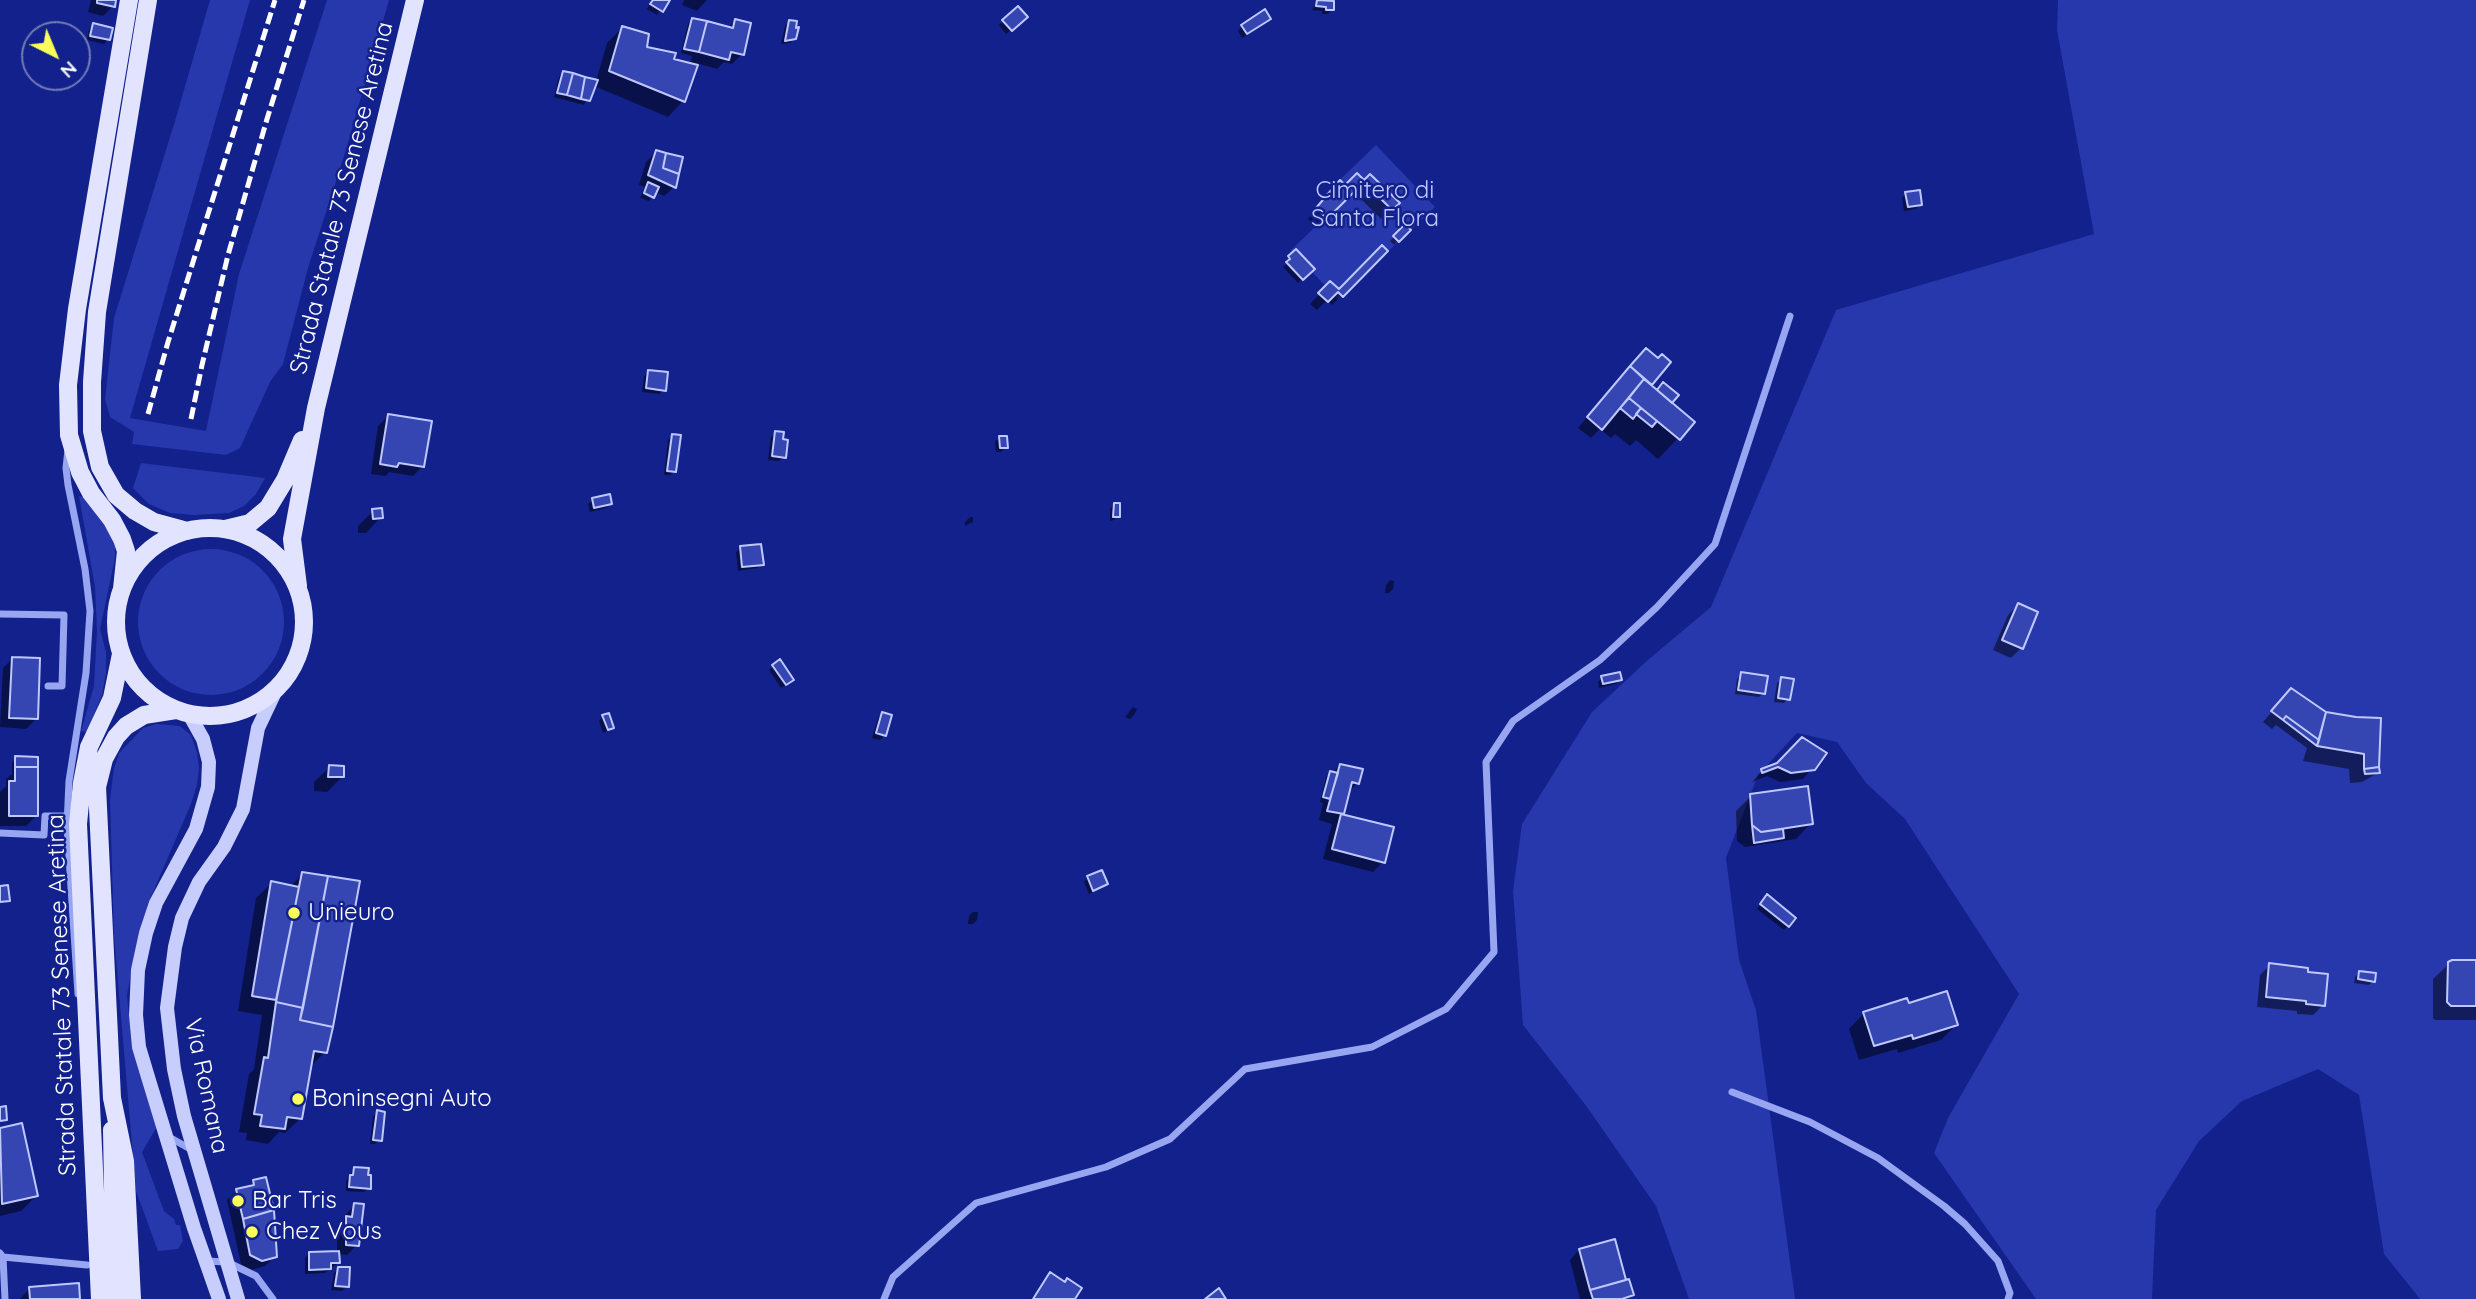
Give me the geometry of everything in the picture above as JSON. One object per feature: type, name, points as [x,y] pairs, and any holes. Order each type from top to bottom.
[{"type":"main road","points":[[122,589],[126,551],[122,539],[80,472],[69,435],[68,385],[77,309],[129,0]]},
{"type":"main road","points":[[148,0],[97,312],[92,431],[100,467],[116,495],[154,522],[187,531]]},
{"type":"main road","name":"Strada Statale 73 Senese Aretina","points":[[132,1299],[125,1161],[112,1098],[97,787],[104,758],[116,737],[144,715],[183,712],[212,716],[235,713],[257,704],[276,690],[293,667],[303,641],[304,613],[292,539],[316,408],[415,0]]},
{"type":"main road","name":"Strada Statale 73 Senese Aretina","points":[[225,529],[250,523],[268,508],[285,480],[316,408]]},
{"type":"main road","name":"Strada Statale 73 Senese Aretina","points":[[183,712],[153,697],[134,677],[121,654],[117,610],[122,589],[137,563],[160,543],[187,531],[225,529],[255,539],[281,559],[298,586]]},
{"type":"main road","name":"Strada Statale 73 Senese Aretina","points":[[100,1299],[78,824],[89,747],[112,698],[121,654]]},
{"type":"main road","name":"Via Romana","points":[[238,1299],[184,1116],[167,1008],[175,947],[182,918],[199,883],[224,847],[243,809],[258,728],[276,690]]},
{"type":"main road","name":"Via Romana","points":[[183,712],[203,739],[209,762],[208,787],[196,830],[156,902],[146,933],[138,970],[136,1015],[139,1047],[219,1299]]},
{"type":"main road","points":[[112,1098],[115,1299]]},
{"type":"street","points":[[884,1299],[893,1277],[976,1203],[1107,1167],[1170,1139],[1245,1069],[1372,1047],[1446,1009],[1494,952],[1486,762],[1513,721],[1600,660],[1657,607],[1715,544],[1790,316]]},
{"type":"street","points":[[69,435],[66,468],[90,611],[86,673],[69,781],[68,816],[76,979],[90,1087]]},
{"type":"street","points":[[0,614],[64,615],[62,686],[48,686]]},
{"type":"street","points":[[0,833],[44,835],[45,816],[68,816]]},
{"type":"street","points":[[1732,1092],[1810,1122],[1878,1158],[1944,1206],[1965,1224],[1998,1261],[2010,1293],[2008,1299]]},
{"type":"street","points":[[165,1135],[194,1152]]},
{"type":"street","points":[[5,1299],[1,1255],[87,1265]]},
{"type":"street","points":[[205,1261],[227,1262],[257,1276],[273,1299]]},
{"type":"green space","points":[[210,0],[250,0],[130,418],[206,431],[239,274],[327,0],[389,0],[345,153],[308,268],[283,364],[270,382],[240,448],[226,455],[132,444],[134,432],[110,417],[105,399],[114,318]]},
{"type":"green space","points":[[2058,0],[2476,0],[2476,1299],[2420,1299],[2384,1254],[2359,1095],[2318,1069],[2242,1101],[2199,1141],[2156,1210],[2152,1299],[2036,1299],[1934,1153],[1948,1118],[2019,994],[1905,819],[1866,783],[1837,742],[1797,733],[1758,775],[1726,858],[1739,960],[1756,1010],[1795,1299],[1689,1299],[1656,1206],[1587,1107],[1523,1025],[1513,891],[1522,824],[1592,712],[1711,607],[1836,310],[2094,234],[2057,30]]},
{"type":"green space","name":"Cimitero di Santa Flora","points":[[1376,145],[1435,207],[1338,299],[1291,250],[1333,210],[1322,197]]},
{"type":"green space","points":[[141,463],[265,478],[256,494],[244,506],[229,513],[170,513],[149,504],[133,488]]},
{"type":"green space","points":[[79,496],[87,498],[100,510],[115,543],[115,558],[100,629],[106,652],[106,673],[102,695],[87,732],[81,731],[94,686],[97,631],[95,587]]},
{"type":"green space","points":[[211,549],[239,555],[262,571],[278,594],[284,622],[278,650],[262,673],[239,689],[211,695],[183,689],[160,673],[144,650],[138,622],[144,594],[160,571],[183,555]]},
{"type":"green space","points":[[156,724],[180,726],[191,735],[199,768],[191,804],[150,899],[139,932],[127,995],[132,1047],[158,1125],[142,1152],[164,1211],[174,1219],[176,1225],[180,1225],[183,1241],[178,1249],[158,1251],[136,1191],[114,935],[110,799],[119,753],[143,728]]},
{"type":"building","points":[[97,0],[116,0],[115,7],[97,3]]},
{"type":"building","points":[[653,0],[670,0],[663,12],[650,4]]},
{"type":"building","points":[[1317,0],[1334,1],[1334,10],[1316,6]]},
{"type":"building","points":[[1018,6],[1028,17],[1012,31],[1002,20]]},
{"type":"building","points":[[1265,9],[1271,19],[1247,34],[1241,25]]},
{"type":"building","points":[[692,18],[707,21],[699,52],[684,49]]},
{"type":"building","points":[[735,19],[751,23],[744,55],[731,52],[729,60],[699,52],[707,21],[733,28]]},
{"type":"building","points":[[789,20],[797,21],[796,28],[799,27],[796,39],[785,41]]},
{"type":"building","points":[[93,23],[113,28],[110,40],[91,36]]},
{"type":"building","points":[[622,26],[649,34],[647,47],[676,53],[674,59],[698,65],[685,102],[609,71]]},
{"type":"building","points":[[563,71],[573,73],[567,95],[557,93]]},
{"type":"building","points":[[573,73],[585,77],[581,99],[567,95]]},
{"type":"building","points":[[585,77],[598,80],[590,101],[581,99]]},
{"type":"building","points":[[656,150],[666,153],[663,168],[679,174],[676,188],[648,175]]},
{"type":"building","points":[[666,153],[683,157],[679,174],[663,168]]},
{"type":"building","points":[[1357,173],[1364,180],[1370,174],[1400,203],[1392,210],[1364,182],[1327,219],[1316,208],[1340,180],[1345,185]]},
{"type":"building","points":[[648,182],[659,187],[654,198],[644,193]]},
{"type":"building","points":[[1920,190],[1922,205],[1908,207],[1905,192]]},
{"type":"building","points":[[1405,224],[1411,230],[1399,242],[1393,236]]},
{"type":"building","points":[[1382,245],[1388,251],[1343,297],[1338,292],[1328,302],[1318,293],[1330,281],[1339,289]]},
{"type":"building","points":[[1296,249],[1315,269],[1303,280],[1286,262]]},
{"type":"building","points":[[1646,348],[1658,358],[1662,354],[1671,362],[1652,385],[1630,366]]},
{"type":"building","points":[[1630,366],[1644,379],[1602,430],[1587,417]]},
{"type":"building","points":[[648,370],[668,372],[666,391],[646,388]]},
{"type":"building","points":[[1644,379],[1695,422],[1680,440],[1629,398]]},
{"type":"building","points":[[1663,382],[1679,395],[1672,403],[1657,390]]},
{"type":"building","points":[[1629,398],[1641,408],[1633,419],[1620,408]]},
{"type":"building","points":[[1641,408],[1657,421],[1652,427],[1636,414]]},
{"type":"building","points":[[388,414],[432,421],[424,467],[399,463],[397,467],[380,464]]},
{"type":"building","points":[[775,431],[784,432],[783,439],[788,440],[786,458],[772,456]]},
{"type":"building","points":[[672,434],[681,435],[676,472],[667,471]]},
{"type":"building","points":[[999,436],[1007,436],[1008,448],[1000,448]]},
{"type":"building","points":[[610,494],[612,504],[594,508],[592,498]]},
{"type":"building","points":[[1114,503],[1120,503],[1120,517],[1113,517]]},
{"type":"building","points":[[382,508],[383,518],[373,519],[372,509]]},
{"type":"building","points":[[761,544],[764,565],[742,567],[740,546]]},
{"type":"building","points":[[2018,603],[2038,612],[2023,649],[2002,640]]},
{"type":"building","points":[[12,657],[40,658],[38,719],[9,718]]},
{"type":"building","points":[[780,659],[794,680],[786,685],[772,665]]},
{"type":"building","points":[[1620,672],[1622,680],[1603,684],[1601,676]]},
{"type":"building","points":[[1741,672],[1768,676],[1765,694],[1738,690]]},
{"type":"building","points":[[1781,677],[1794,679],[1790,700],[1778,698]]},
{"type":"building","points":[[2291,688],[2326,712],[2319,740],[2286,716],[2283,720],[2271,711]]},
{"type":"building","points":[[882,712],[892,715],[886,736],[876,733]]},
{"type":"building","points":[[2326,712],[2381,718],[2379,767],[2364,769],[2364,754],[2317,746]]},
{"type":"building","points":[[609,713],[614,728],[608,730],[602,715]]},
{"type":"building","points":[[2286,716],[2319,740],[2317,746],[2283,720]]},
{"type":"building","points":[[1802,737],[1827,753],[1815,770],[1791,773],[1778,767],[1762,773],[1761,769],[1777,763]]},
{"type":"building","points":[[15,756],[38,757],[38,767],[15,767]]},
{"type":"building","points":[[1340,764],[1363,769],[1359,784],[1352,782],[1344,814],[1327,811]]},
{"type":"building","points":[[329,765],[344,766],[344,777],[328,777]]},
{"type":"building","points":[[15,767],[38,767],[38,816],[9,816],[9,781],[15,781]]},
{"type":"building","points":[[2379,767],[2380,773],[2365,774],[2364,769]]},
{"type":"building","points":[[1330,771],[1338,773],[1330,799],[1323,797]]},
{"type":"building","points":[[1808,786],[1813,824],[1761,832],[1752,825],[1750,794]]},
{"type":"building","points":[[1341,814],[1394,827],[1385,863],[1332,849]]},
{"type":"building","points":[[1752,825],[1761,832],[1783,829],[1784,838],[1754,843]]},
{"type":"building","points":[[1102,870],[1108,884],[1093,891],[1087,876]]},
{"type":"building","points":[[302,872],[328,876],[303,1008],[276,1002]]},
{"type":"building","points":[[328,876],[360,881],[333,1027],[300,1020]]},
{"type":"building","points":[[271,881],[299,887],[276,1000],[252,996]]},
{"type":"building","points":[[8,885],[10,901],[0,902],[0,886]]},
{"type":"building","points":[[1767,894],[1796,918],[1789,927],[1760,904]]},
{"type":"building","points":[[2476,960],[2476,1006],[2451,1006],[2447,1002],[2448,962]]},
{"type":"building","points":[[2269,963],[2308,968],[2308,972],[2328,974],[2325,1006],[2266,997]]},
{"type":"building","points":[[2359,971],[2376,973],[2375,982],[2358,979]]},
{"type":"building","points":[[1947,991],[1958,1025],[1913,1039],[1912,1035],[1874,1046],[1863,1012],[1907,998],[1909,1003]]},
{"type":"building","points":[[276,1002],[303,1008],[300,1020],[333,1027],[327,1053],[314,1051],[302,1119],[287,1117],[285,1129],[260,1126],[262,1115],[254,1114],[264,1057],[268,1058]]},
{"type":"building","points":[[6,1106],[7,1120],[0,1121],[0,1107]]},
{"type":"building","points":[[377,1110],[385,1112],[382,1141],[373,1140]]},
{"type":"building","points":[[22,1123],[38,1196],[2,1204],[0,1128]]},
{"type":"building","points":[[354,1167],[369,1168],[371,1189],[349,1187]]},
{"type":"building","points":[[266,1177],[274,1210],[243,1219],[236,1189],[254,1185],[253,1180]]},
{"type":"building","points":[[354,1203],[364,1204],[359,1246],[346,1245],[346,1216],[352,1217]]},
{"type":"building","points":[[274,1210],[277,1257],[262,1261],[250,1255],[243,1219]]},
{"type":"building","points":[[1615,1239],[1626,1280],[1590,1290],[1579,1249]]},
{"type":"building","points":[[339,1251],[340,1263],[331,1263],[331,1269],[309,1270],[309,1252]]},
{"type":"building","points":[[338,1267],[350,1267],[349,1287],[335,1286]]},
{"type":"building","points":[[1050,1272],[1065,1282],[1067,1278],[1082,1288],[1075,1299],[1033,1299]]},
{"type":"building","points":[[1629,1279],[1634,1295],[1622,1299],[1593,1299],[1590,1290]]},
{"type":"building","points":[[79,1283],[80,1299],[30,1299],[29,1287]]},
{"type":"building","points":[[1219,1288],[1226,1299],[1205,1299]]},
{"type":"railway","points":[[148,414],[275,0]]},
{"type":"railway","points":[[191,419],[228,255],[304,0]]},
{"type":"place","name":"Unieuro","points":[[294,913]]},
{"type":"place","name":"Boninsegni Auto","points":[[298,1099]]},
{"type":"place","name":"Bar Tris","points":[[238,1201]]},
{"type":"place","name":"Chez Vous","points":[[252,1232]]}]
